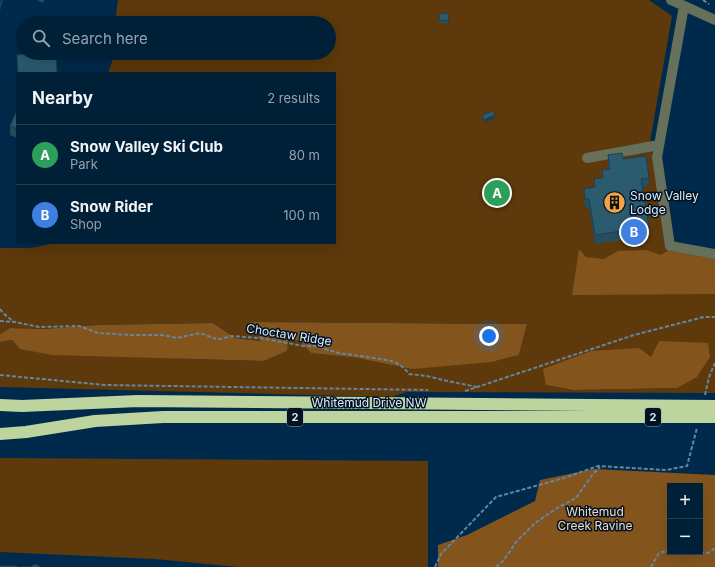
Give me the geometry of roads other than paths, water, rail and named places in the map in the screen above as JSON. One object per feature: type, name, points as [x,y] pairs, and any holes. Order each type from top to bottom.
[{"type":"highway","name":"Whitemud Drive NW","points":[[0,406],[138,401],[591,410],[715,417]]},
{"type":"highway","name":"Whitemud Drive NW","points":[[0,434],[26,432],[95,421],[164,417],[591,410],[715,406]]},
{"type":"lane","points":[[671,0],[715,20]]},
{"type":"lane","points":[[684,6],[657,157],[670,246],[715,254]]},
{"type":"lane","points":[[587,158],[659,146]]},
{"type":"place","name":"Snow Valley Ski Club","points":[[497,193]]},
{"type":"place","name":"Snow Valley Lodge","points":[[614,203]]},
{"type":"place","name":"Snow Rider","points":[[634,232]]},
{"type":"park label","name":"Whitemud Creek Ravine","points":[[595,519]]}]
